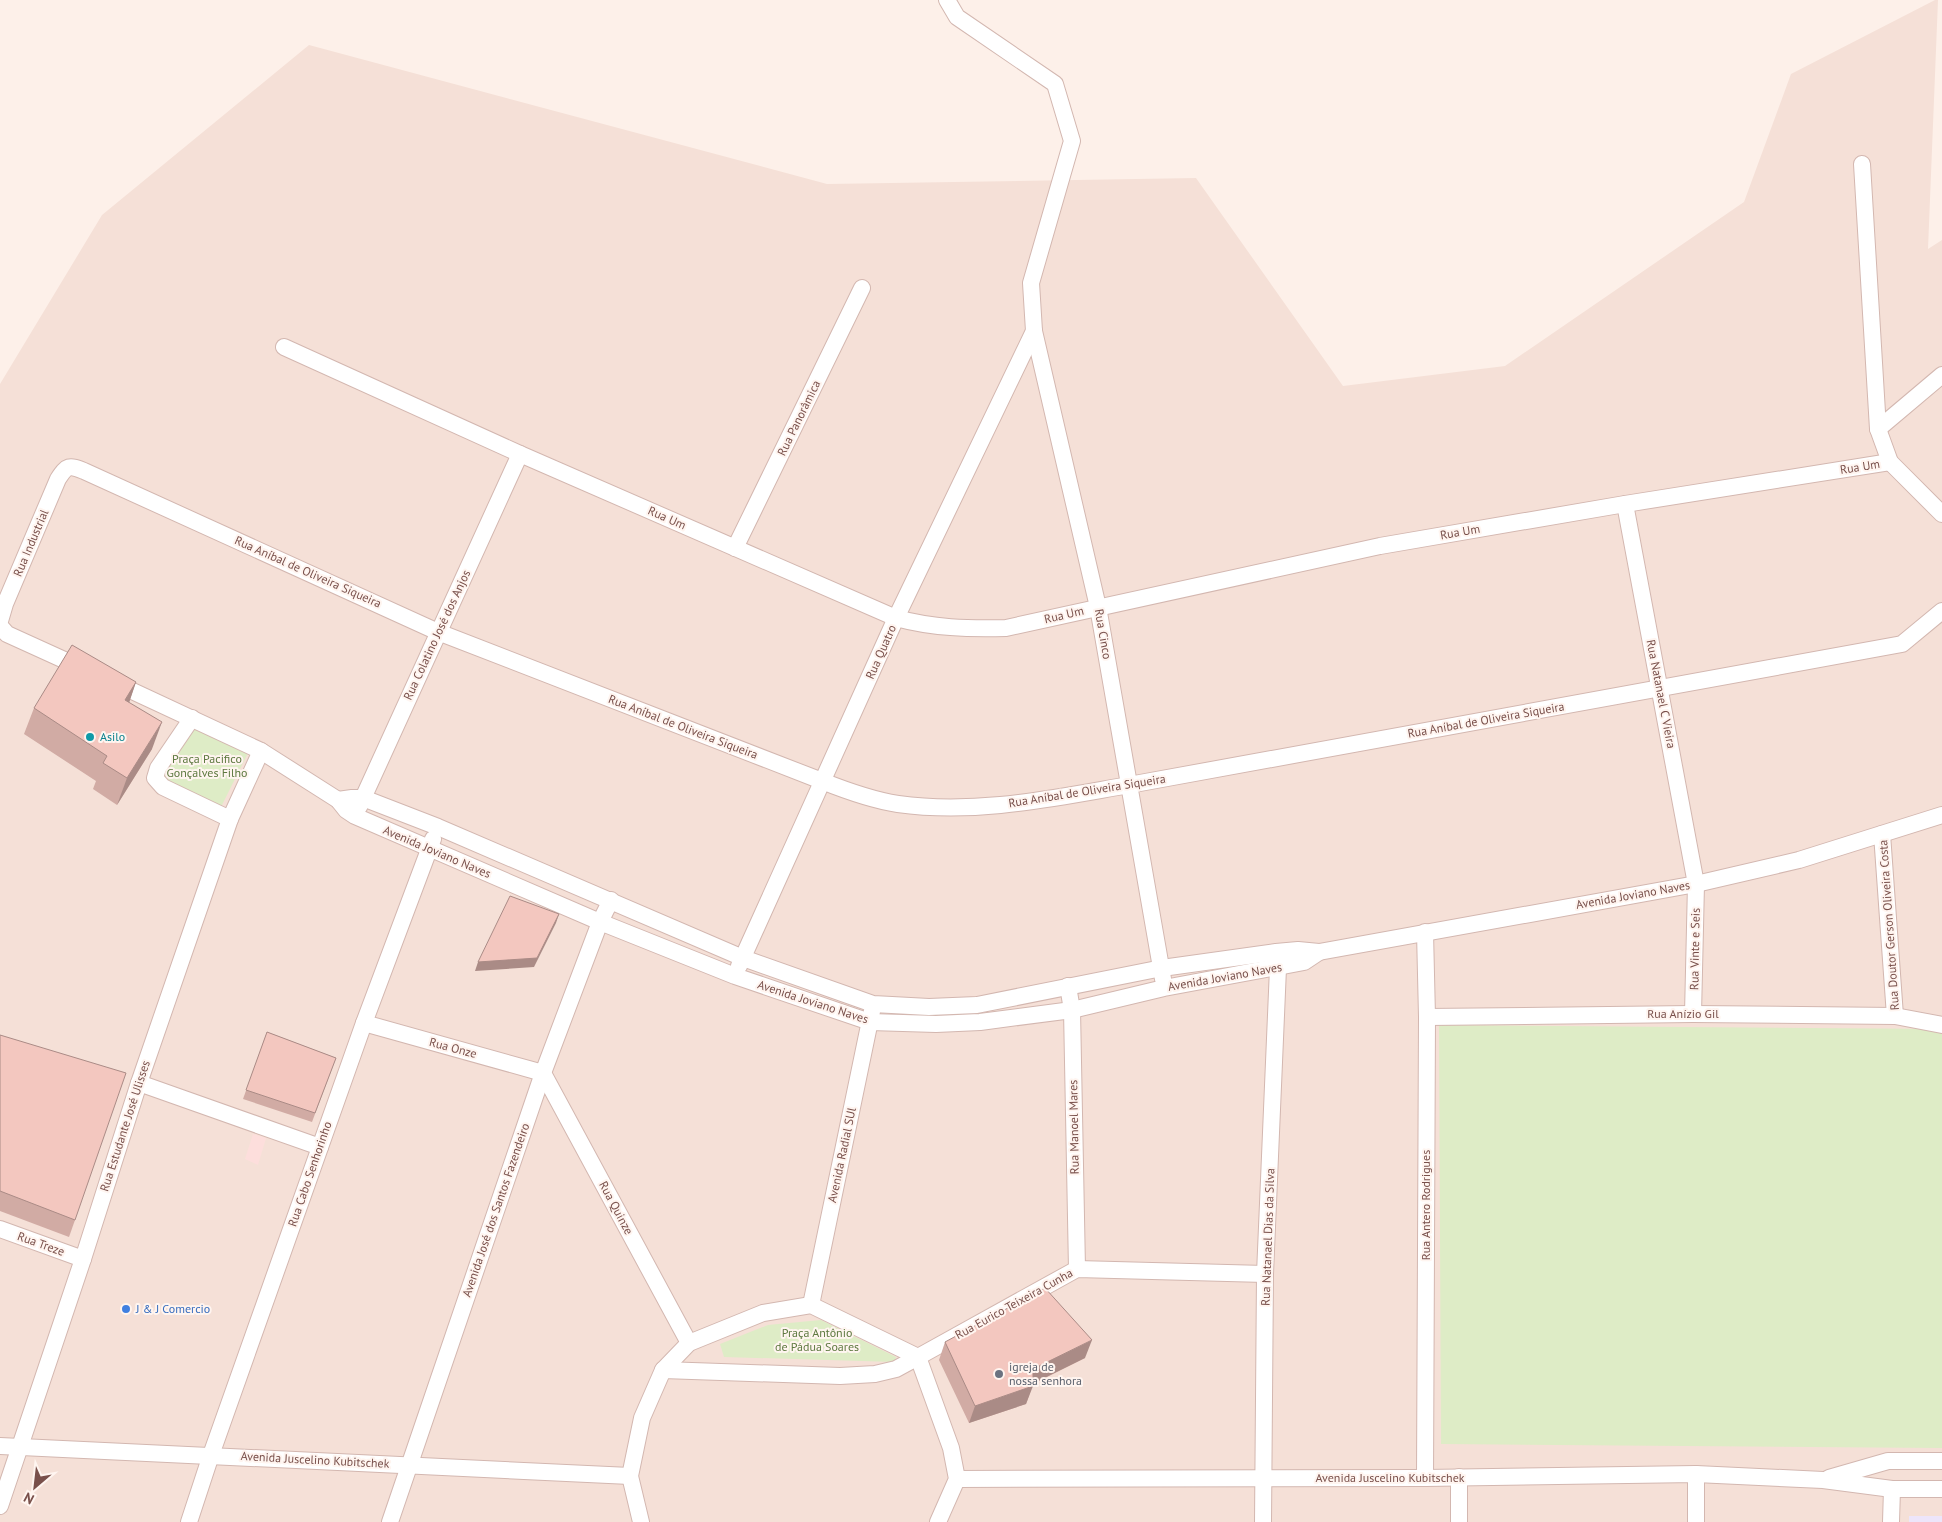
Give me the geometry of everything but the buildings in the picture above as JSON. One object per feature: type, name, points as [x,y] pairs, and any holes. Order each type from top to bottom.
[{"type":"street","name":"Rua Cinco","points":[[947,0],[957,18],[1055,84],[1072,141],[1030,283],[1034,331],[1098,607],[1164,988]]},
{"type":"street","name":"Rua Um","points":[[1862,164],[1878,429],[1890,462],[1942,514]]},
{"type":"street","name":"Rua Panorâmica","points":[[735,548],[862,288]]},
{"type":"street","name":"Rua Quatro","points":[[735,976],[896,618],[1034,331]]},
{"type":"street","name":"Rua Um","points":[[284,347],[520,454],[896,618],[936,627],[968,629],[1006,628],[1380,546],[1625,504],[1890,462]]},
{"type":"street","points":[[1878,429],[1942,375]]},
{"type":"street","name":"Rua Colatino José dos Anjos","points":[[354,816],[520,454]]},
{"type":"street","name":"Rua Aníbal de Oliveira Siqueira","points":[[66,468],[70,467],[84,471],[438,632],[858,795],[898,804],[958,808],[1022,804],[1660,689],[1902,644],[1942,611]]},
{"type":"street","name":"Rua Industrial","points":[[0,621],[5,604],[55,488],[66,468]]},
{"type":"street","name":"Rua Natanael C Vieira","points":[[1625,504],[1696,884]]},
{"type":"street","name":"Avenida Joviano Naves","points":[[0,627],[7,634],[261,750],[338,800],[354,816],[600,922],[735,976],[870,1022],[980,1022],[1072,1010],[1277,960]]},
{"type":"street","points":[[192,718],[158,768],[155,778],[163,787],[230,819]]},
{"type":"street","name":"Rua Estudante José Ulisses","points":[[0,1506],[22,1446],[139,1083],[230,819],[261,750]]},
{"type":"street","name":"Avenida Joviano Naves","points":[[338,800],[363,798],[438,827],[743,958],[873,1004],[929,1007],[977,1005],[1162,968],[1277,960],[1304,962],[1319,952],[1696,884],[1799,860],[1942,815]]},
{"type":"street","name":"Rua Cabo Senhorinho","points":[[189,1522],[364,1023],[438,827]]},
{"type":"street","name":"Rua Doutor Gerson Oliveira Costa","points":[[1882,834],[1895,1016]]},
{"type":"street","name":"Rua Vinte e Seis","points":[[1693,1014],[1696,884]]},
{"type":"street","name":"Avenida José dos Santos Fazendeiro","points":[[390,1522],[543,1073],[600,922],[611,900]]},
{"type":"street","name":"Rua Antero Rodrigues","points":[[1425,932],[1427,1018],[1425,1478]]},
{"type":"street","name":"Rua Natanael Dias da Silva","points":[[1263,1522],[1266,1274],[1277,960]]},
{"type":"street","name":"Rua Manoel Mares","points":[[1068,986],[1072,1010],[1077,1269]]},
{"type":"street","name":"Avenida Radial SUl","points":[[811,1305],[873,1004]]},
{"type":"street","name":"Rua Anízio Gil","points":[[1427,1018],[1693,1014],[1895,1016],[1941,1024]]},
{"type":"street","name":"Rua Onze","points":[[364,1023],[543,1073]]},
{"type":"street","name":"Rua Quinze","points":[[543,1073],[689,1343]]},
{"type":"street","points":[[139,1083],[320,1146]]},
{"type":"street","name":"Rua Treze","points":[[0,1229],[83,1259]]},
{"type":"street","name":"Rua Eurico Teixeira Cunha","points":[[918,1357],[1077,1269],[1266,1274]]},
{"type":"street","points":[[641,1522],[630,1476],[642,1418],[663,1370],[689,1343],[763,1312],[811,1305],[918,1357],[952,1448],[956,1479],[938,1522]]},
{"type":"street","points":[[663,1370],[840,1376],[875,1374],[896,1369],[918,1357]]},
{"type":"street","name":"Avenida Juscelino Kubitschek","points":[[0,1446],[630,1476]]},
{"type":"street","name":"Avenida Juscelino Kubitschek","points":[[1822,1480],[1888,1460],[1942,1461]]},
{"type":"street","points":[[1696,1474],[1696,1522]]},
{"type":"street","name":"Avenida Juscelino Kubitschek","points":[[956,1479],[1459,1478],[1696,1474],[1822,1480],[1892,1489],[1942,1489]]},
{"type":"street","points":[[1459,1478],[1459,1522]]},
{"type":"street","points":[[1891,1522],[1892,1489]]},
{"type":"shaded area","points":[[1938,0],[1928,249],[1942,240],[1942,1522],[0,1522],[0,384],[102,215],[309,45],[827,184],[1196,178],[1343,386],[1505,366],[1744,202],[1791,74]]},
{"type":"shaded area","points":[[253,1134],[266,1138],[258,1165],[245,1159]]},
{"type":"shaded area","points":[[1909,1516],[1942,1516],[1942,1522],[1909,1522]]},
{"type":"green space","name":"Praça Pacifico Gonçalves Filho","points":[[195,723],[248,753],[221,807],[162,778]]},
{"type":"green space","points":[[1439,1025],[1942,1029],[1942,1448],[1441,1444]]},
{"type":"green space","name":"Praça Antônio de Pádua Soares","points":[[821,1320],[896,1357],[895,1362],[724,1357],[720,1344],[768,1325]]},
{"type":"place","name":"Asilo","points":[[90,737]]},
{"type":"place","name":"J & J Comercio","points":[[126,1309]]},
{"type":"place","name":"igreja de nossa senhora","points":[[999,1374]]}]
